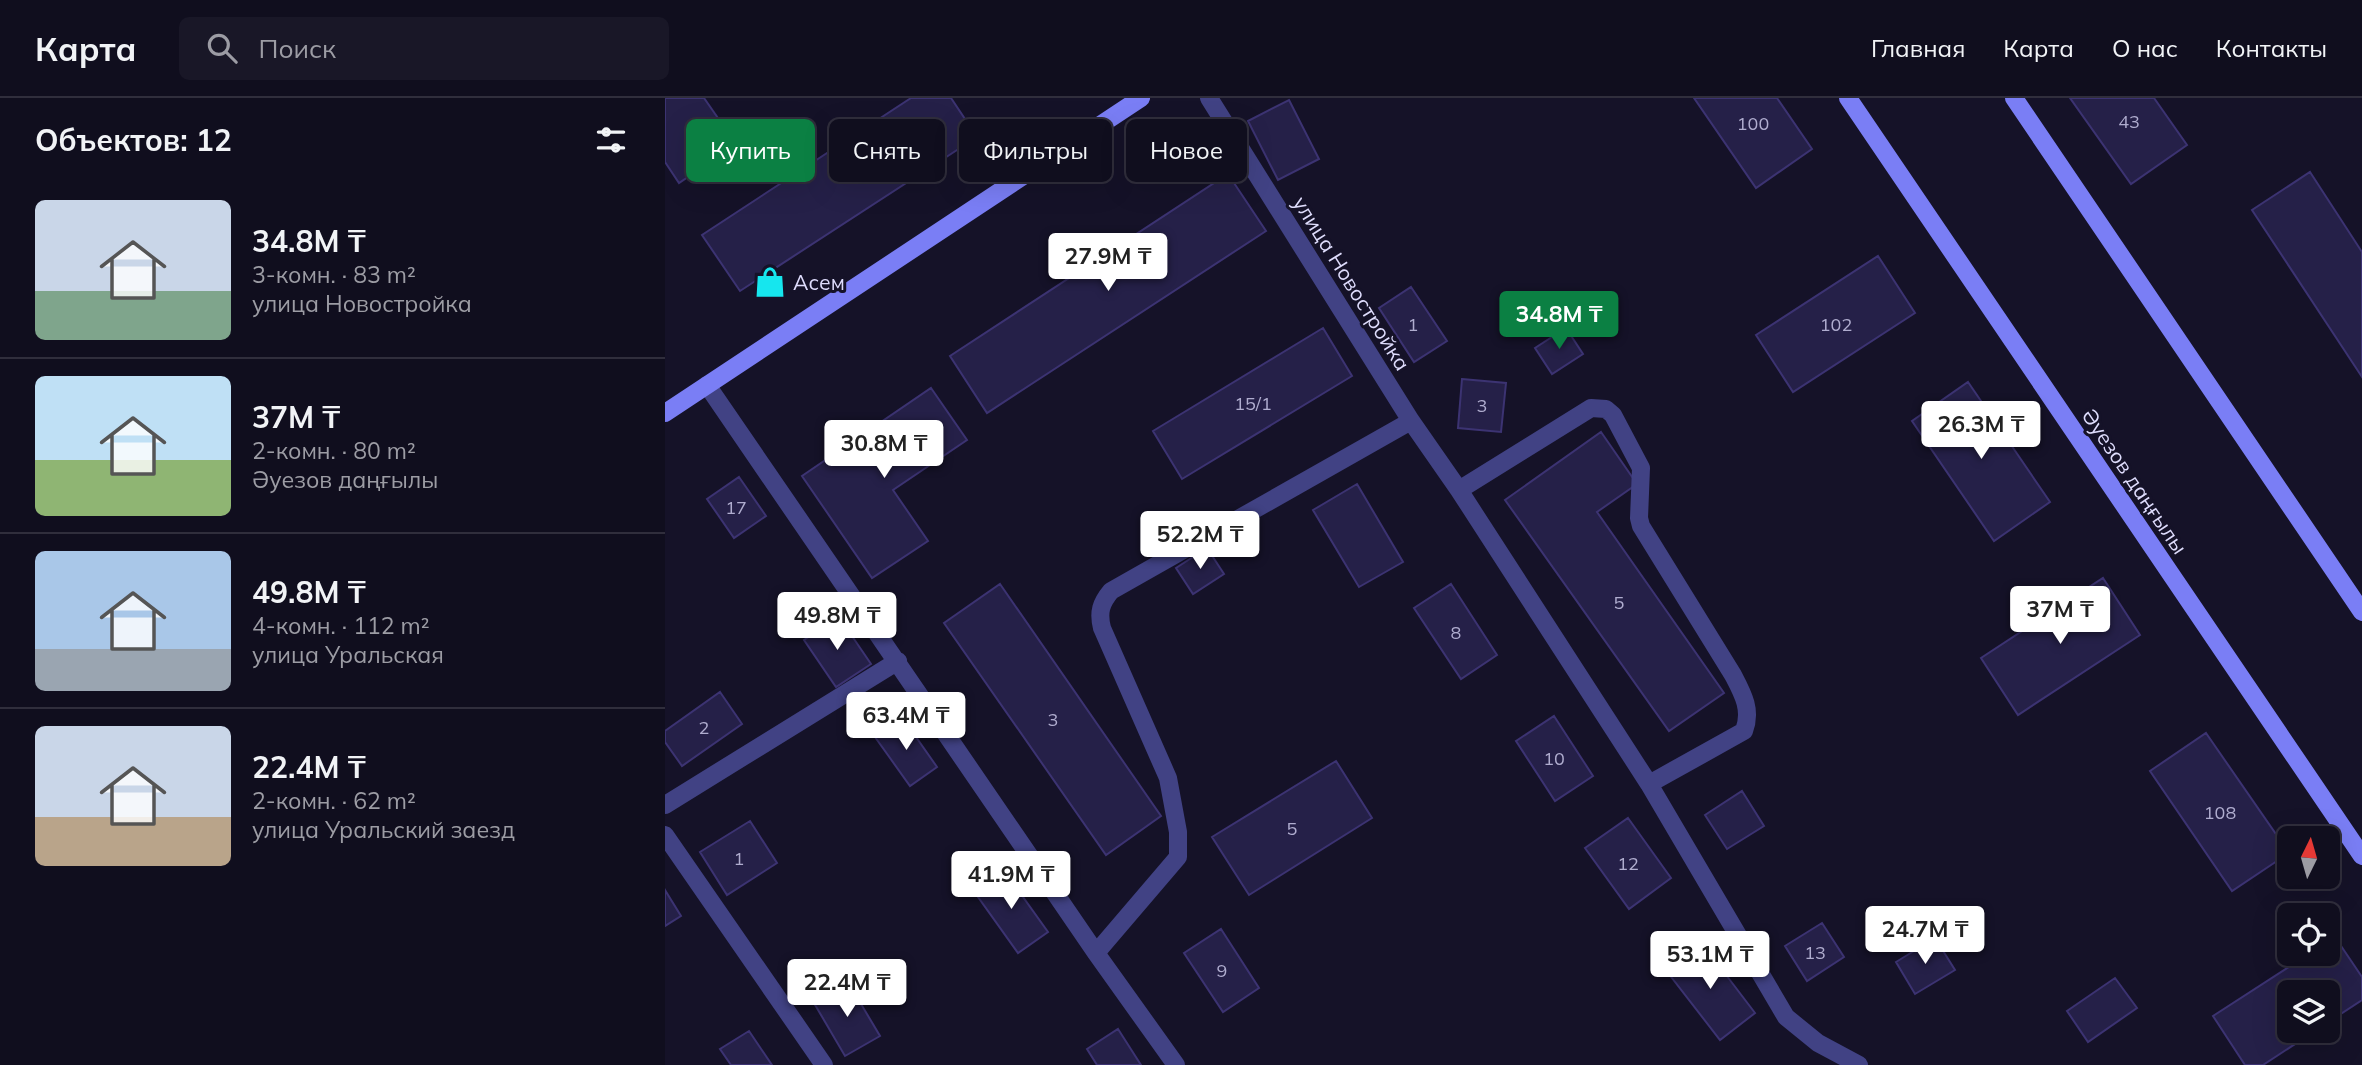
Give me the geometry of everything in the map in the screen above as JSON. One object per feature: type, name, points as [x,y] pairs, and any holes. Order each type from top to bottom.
[{"type":"main road","points":[[665,413],[1141,98]]},
{"type":"main road","name":"Әуезов даңғылы","points":[[1848,98],[2362,856]]},
{"type":"main road","points":[[2014,98],[2362,612]]},
{"type":"street","name":"улица Новостройка","points":[[1209,98],[1411,421],[1459,490],[1649,784],[1786,1017],[1818,1044],[1859,1065]]},
{"type":"street","points":[[707,385],[1096,953],[1176,1065]]},
{"type":"street","points":[[1459,490],[1591,408],[1606,409],[1613,415],[1641,468],[1641,526],[1733,675],[1744,696],[1749,718],[1744,731],[1649,784]]},
{"type":"street","points":[[1096,953],[1178,856],[1178,832],[1168,778],[1102,628],[1099,611],[1104,599],[1111,591],[1411,421]]},
{"type":"street","points":[[665,805],[898,662]]},
{"type":"street","points":[[665,835],[824,1065]]},
{"type":"building","points":[[665,98],[704,98],[719,119],[686,119],[686,178],[679,183],[665,162]]},
{"type":"building","points":[[911,98],[951,98],[965,119],[959,119],[959,149],[945,158],[945,119],[879,119]]},
{"type":"building","points":[[1694,98],[1777,98],[1812,149],[1756,188]]},
{"type":"building","points":[[2070,98],[2154,98],[2187,145],[2131,184]]},
{"type":"building","points":[[1289,100],[1319,159],[1278,180],[1248,121]]},
{"type":"building","points":[[829,152],[829,182],[908,182],[740,291],[702,235],[783,182],[815,182],[815,161]]},
{"type":"building","points":[[2310,172],[2362,252],[2362,377],[2252,210]]},
{"type":"building","points":[[1216,182],[1233,182],[1266,231],[987,413],[950,356]]},
{"type":"building","points":[[1878,256],[1915,313],[1793,392],[1756,335]]},
{"type":"building","points":[[1411,287],[1447,341],[1414,362],[1379,308]]},
{"type":"building","points":[[1323,328],[1352,376],[1182,479],[1153,431]]},
{"type":"building","points":[[1566,328],[1583,354],[1552,374],[1535,348]]},
{"type":"building","points":[[1462,379],[1506,383],[1501,432],[1458,428]]},
{"type":"building","points":[[1968,382],[2050,502],[1994,541],[1912,421]]},
{"type":"building","points":[[931,388],[967,440],[893,490],[928,541],[872,578],[802,476]]},
{"type":"building","points":[[1601,432],[1637,484],[1597,512],[1724,693],[1669,731],[1505,500]]},
{"type":"building","points":[[739,477],[766,516],[734,538],[707,499]]},
{"type":"building","points":[[1357,484],[1403,562],[1359,587],[1313,510]]},
{"type":"building","points":[[1207,548],[1224,574],[1193,594],[1176,568]]},
{"type":"building","points":[[2103,578],[2140,635],[2018,715],[1981,658]]},
{"type":"building","points":[[1000,584],[1161,816],[1106,855],[944,623]]},
{"type":"building","points":[[1451,584],[1497,655],[1461,679],[1414,608]]},
{"type":"building","points":[[839,617],[871,664],[836,687],[804,640]]},
{"type":"building","points":[[720,692],[742,724],[682,766],[665,742],[665,731]]},
{"type":"building","points":[[1554,716],[1593,776],[1555,801],[1516,741]]},
{"type":"building","points":[[902,717],[937,767],[910,786],[875,737]]},
{"type":"building","points":[[2206,733],[2277,836],[2277,861],[2232,891],[2150,771]]},
{"type":"building","points":[[1336,761],[1372,818],[1249,895],[1212,837]]},
{"type":"building","points":[[1742,791],[1764,826],[1727,849],[1705,815]]},
{"type":"building","points":[[1628,818],[1671,878],[1629,909],[1585,848]]},
{"type":"building","points":[[750,821],[777,863],[727,895],[700,852]]},
{"type":"building","points":[[1003,869],[1048,932],[1018,953],[973,890]]},
{"type":"building","points":[[665,890],[681,916],[665,926]]},
{"type":"building","points":[[1822,923],[1844,957],[1807,981],[1785,946]]},
{"type":"building","points":[[1221,929],[1259,988],[1223,1012],[1184,953]]},
{"type":"building","points":[[1935,938],[1955,970],[1915,994],[1896,962]]},
{"type":"building","points":[[1701,942],[1755,1013],[1720,1040],[1665,969]]},
{"type":"building","points":[[2340,944],[2362,977],[2362,1000],[2340,1014],[2340,980],[2277,980],[2277,1043],[2297,1043],[2263,1065],[2245,1065],[2213,1016],[2290,966],[2340,966]]},
{"type":"building","points":[[2115,978],[2137,1008],[2088,1042],[2067,1011]]},
{"type":"building","points":[[848,982],[880,1036],[845,1056],[814,1003]]},
{"type":"building","points":[[1118,1029],[1141,1065],[1097,1065],[1087,1049]]},
{"type":"building","points":[[749,1031],[772,1065],[731,1065],[720,1049]]},
{"type":"place","name":"Асем","points":[[770,282]]}]
